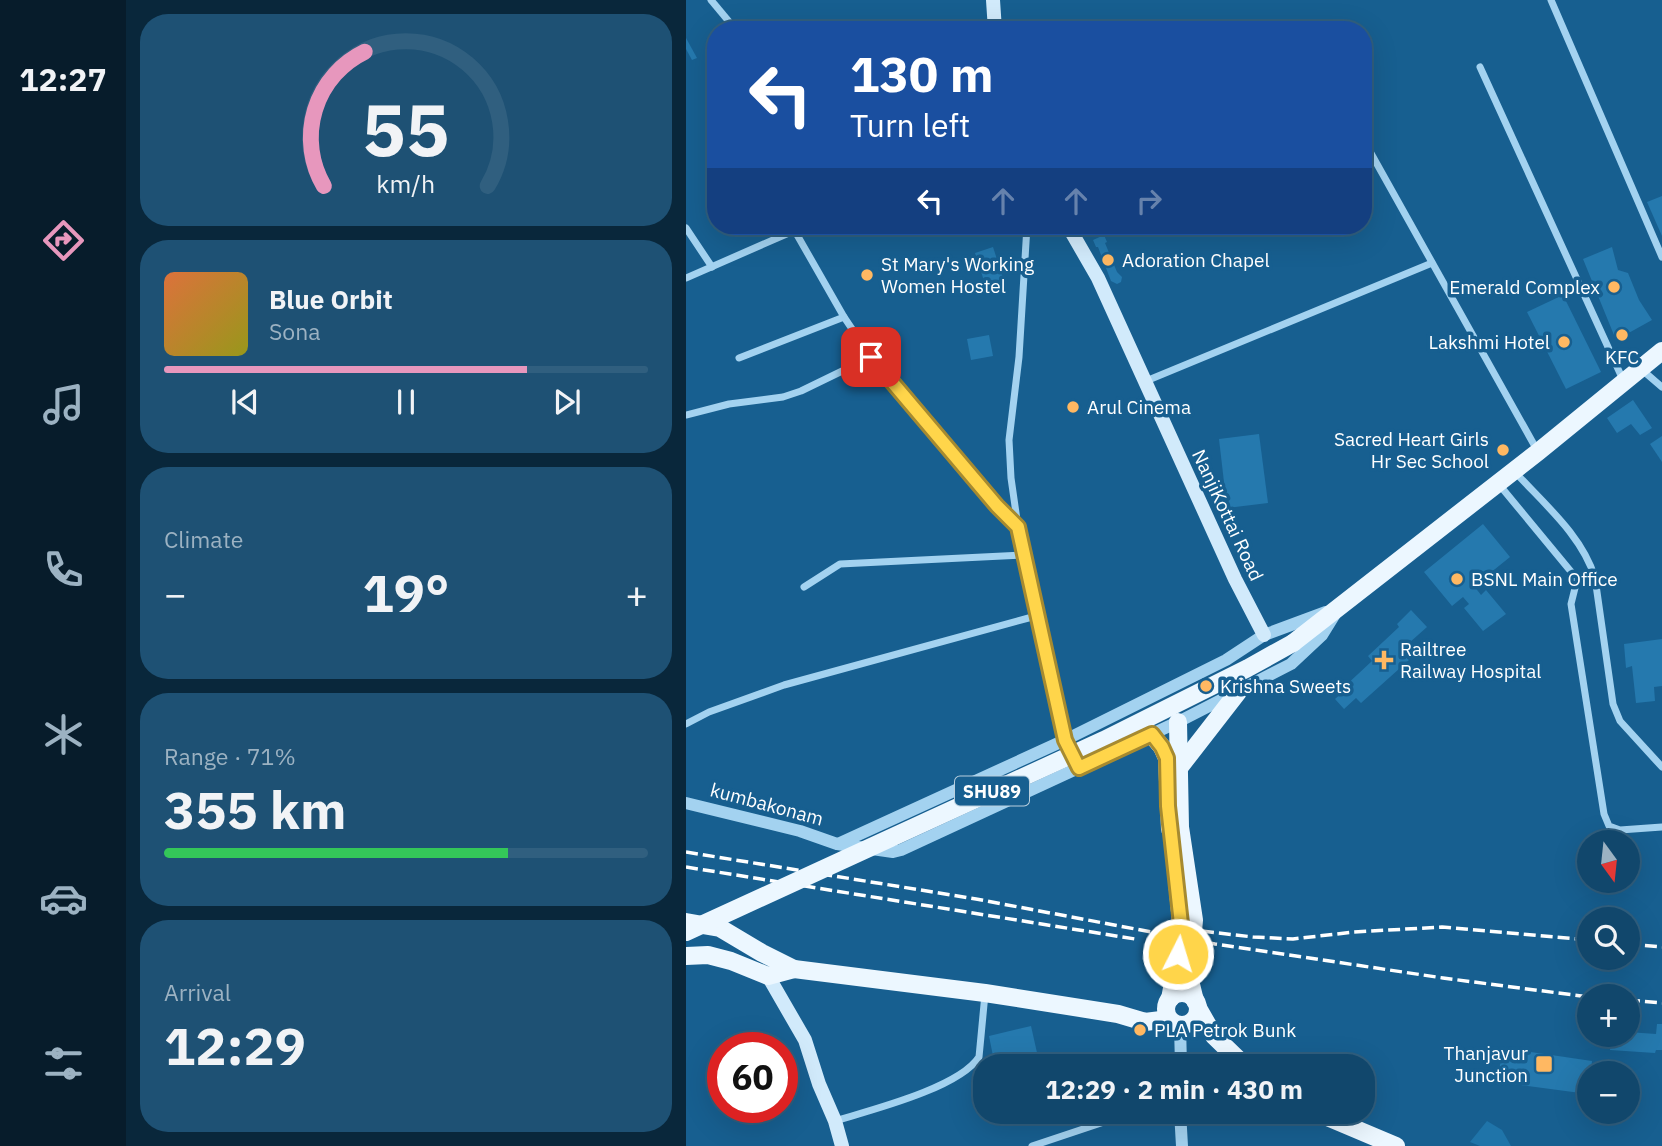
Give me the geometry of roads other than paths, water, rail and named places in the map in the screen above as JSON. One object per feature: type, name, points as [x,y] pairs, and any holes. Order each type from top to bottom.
[{"type":"main road","points":[[993,0],[994,21]]},
{"type":"main road","name":"NanjiKottai Road","points":[[1073,235],[1098,278],[1236,579],[1265,635]]},
{"type":"main road","name":"SHU89","points":[[686,932],[1104,740],[1293,643],[1538,452],[1662,351]]},
{"type":"main road","points":[[1179,768],[1238,692]]},
{"type":"main road","points":[[1178,722],[1180,827],[1194,920],[1189,976],[1197,1004],[1214,1036],[1232,1054]]},
{"type":"main road","points":[[1152,734],[1167,758],[1168,806],[1182,933],[1174,1015]]},
{"type":"main road","points":[[686,922],[720,928],[794,969],[985,993],[1118,1014],[1145,1022],[1174,1015],[1193,1021],[1197,1004]]},
{"type":"main road","points":[[686,956],[708,955],[768,976],[794,969]]},
{"type":"main road","points":[[768,976],[805,1040],[842,1146]]},
{"type":"main road","points":[[1174,1015],[1183,993],[1197,1004]]},
{"type":"main road","points":[[1174,1015],[1229,1054]]},
{"type":"main road","points":[[1344,1124],[1396,1146]]},
{"type":"street","points":[[711,0],[728,21]]},
{"type":"street","points":[[1551,1],[1662,257]]},
{"type":"street","points":[[1480,67],[1624,382]]},
{"type":"street","points":[[1372,155],[1538,452]]},
{"type":"street","points":[[686,228],[712,267]]},
{"type":"street","points":[[686,278],[780,235]]},
{"type":"street","points":[[796,235],[844,317],[871,357],[997,506],[1018,527]]},
{"type":"street","points":[[1026,235],[1019,357],[1009,440],[1011,478],[1036,616],[1065,740],[1079,768]]},
{"type":"street","points":[[1146,381],[1432,263]]},
{"type":"street","points":[[739,358],[844,317]]},
{"type":"street","points":[[686,415],[729,404],[783,397],[871,357]]},
{"type":"street","points":[[1641,369],[1662,387]]},
{"type":"street","points":[[1513,470],[1581,546],[1591,563],[1613,704],[1620,721],[1662,767]]},
{"type":"street","points":[[1497,482],[1573,574],[1576,587],[1571,604],[1602,802],[1609,826],[1620,830],[1662,827]]},
{"type":"street","points":[[803,587],[840,564],[1025,555]]},
{"type":"street","points":[[837,844],[1065,740],[1226,660],[1265,635],[1338,608]]},
{"type":"street","name":"kumbakonam","points":[[686,803],[800,831],[837,844],[893,852],[901,850],[1178,722],[1291,664],[1322,635],[1338,608]]},
{"type":"street","points":[[686,724],[709,712],[784,685],[1036,616]]},
{"type":"street","points":[[835,1121],[883,1107],[943,1084],[975,1063],[979,1057],[985,993]]},
{"type":"street","points":[[1174,1015],[1179,1054]]},
{"type":"street","points":[[1032,1146],[1098,1124]]},
{"type":"street","points":[[1181,1124],[1182,1146]]},
{"type":"railway","points":[[686,852],[976,899],[1215,944],[1577,995]]},
{"type":"railway","points":[[686,867],[1135,939]]},
{"type":"railway","points":[[1202,931],[1293,939],[1442,927],[1577,939]]},
{"type":"railway","points":[[1640,945],[1662,947]]},
{"type":"railway","points":[[1640,1001],[1662,1003]]},
{"type":"place","name":"Adoration Chapel","points":[[1108,260]]},
{"type":"place","name":"St Mary's Working Women Hostel","points":[[867,275]]},
{"type":"place","name":"Emerald Complex","points":[[1614,287]]},
{"type":"place","name":"KFC","points":[[1622,335]]},
{"type":"place","name":"Lakshmi Hotel","points":[[1564,342]]},
{"type":"place","name":"Arul Cinema","points":[[1073,407]]},
{"type":"place","name":"Sacred Heart Girls Hr Sec School","points":[[1503,450]]},
{"type":"place","name":"BSNL Main Office","points":[[1457,579]]},
{"type":"place","name":"Railtree Railway Hospital","points":[[1384,660]]},
{"type":"place","name":"Krishna Sweets","points":[[1206,686]]},
{"type":"place","name":"PLA Petrok Bunk","points":[[1140,1030]]},
{"type":"place","name":"Thanjavur Junction","points":[[1544,1064]]}]
